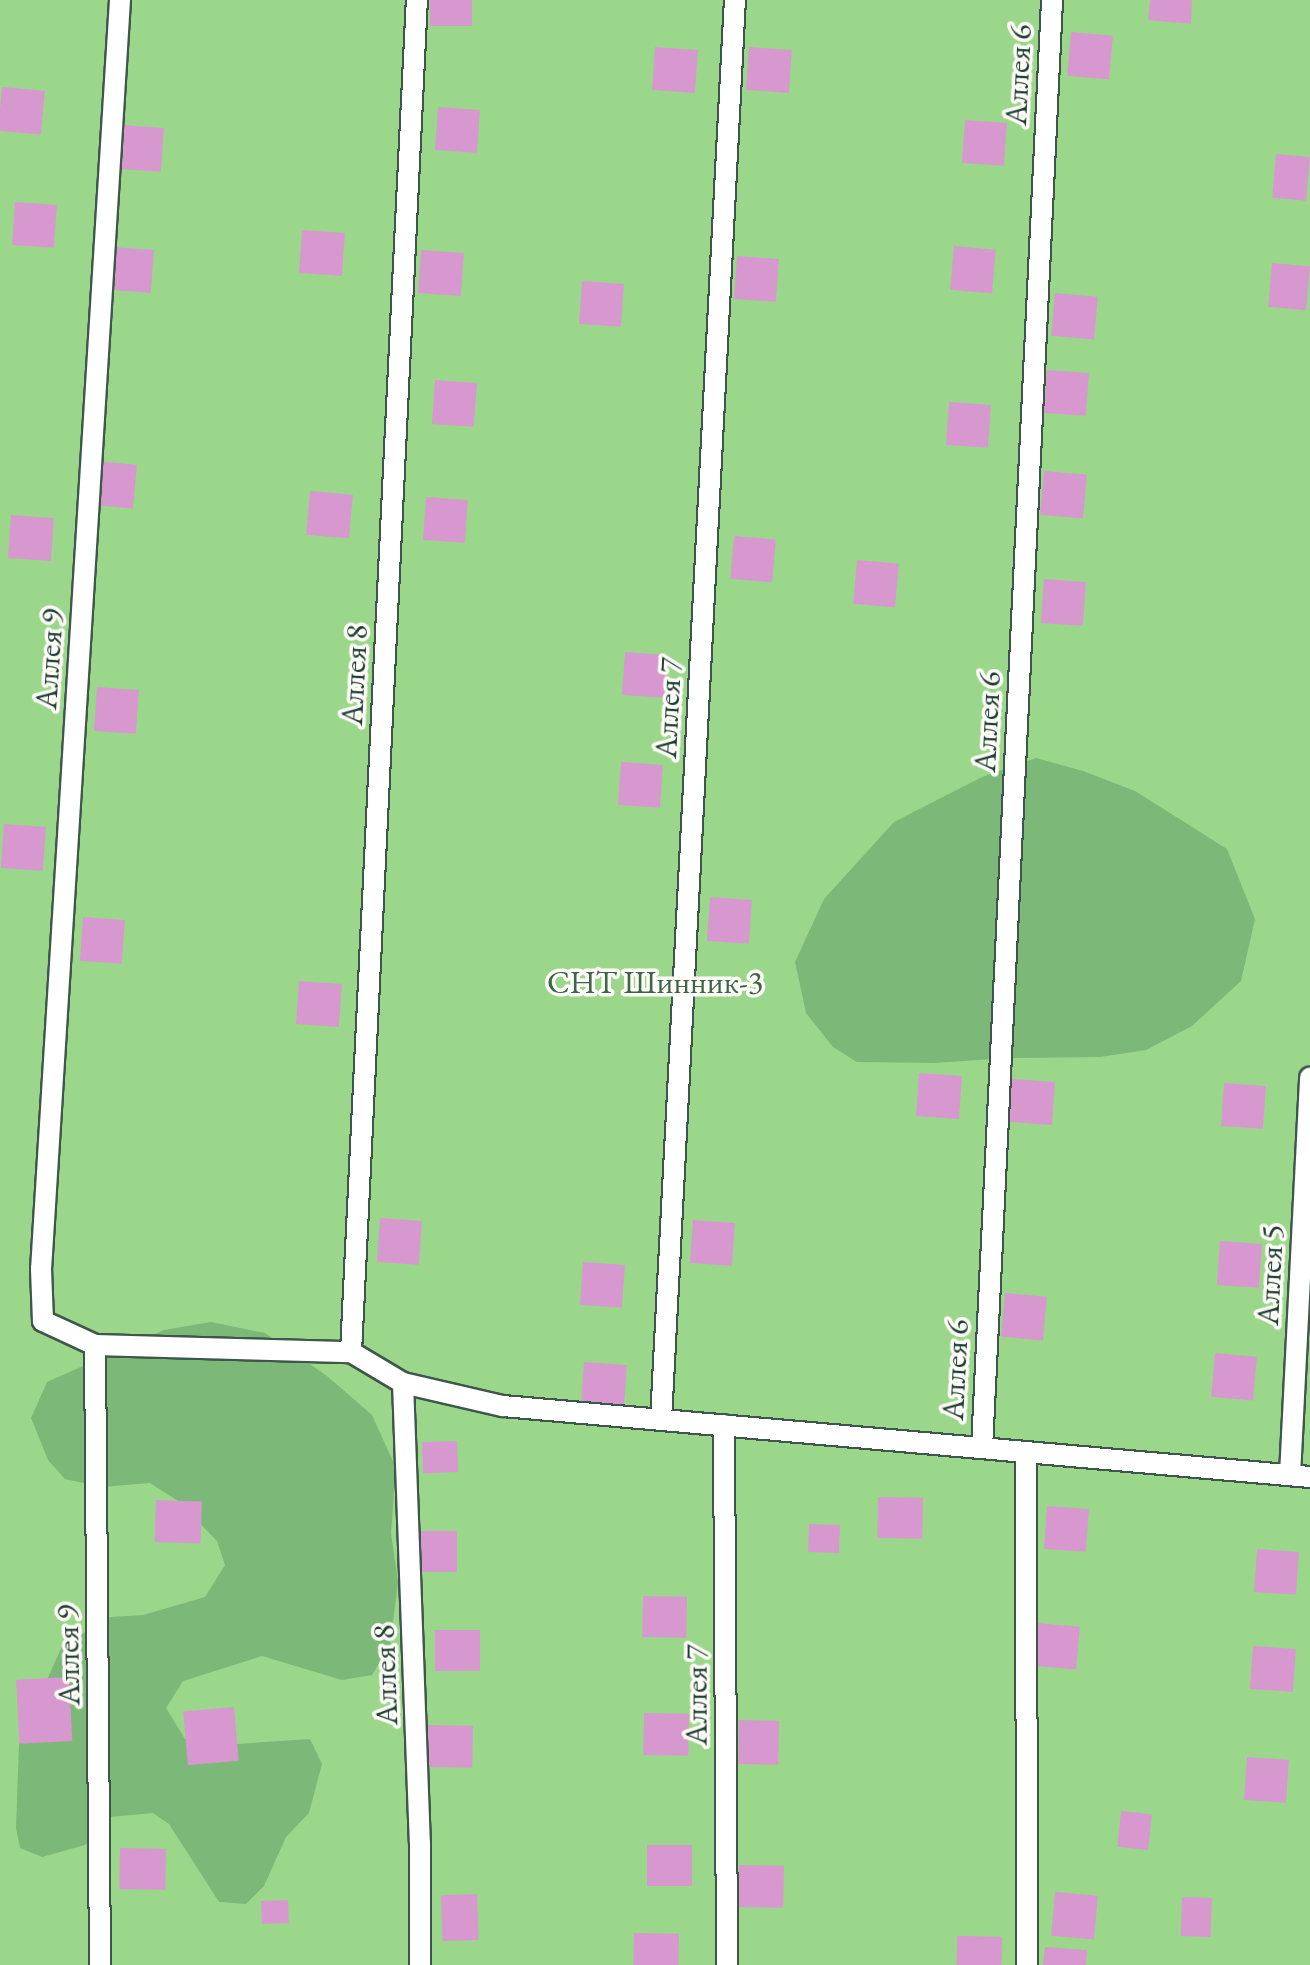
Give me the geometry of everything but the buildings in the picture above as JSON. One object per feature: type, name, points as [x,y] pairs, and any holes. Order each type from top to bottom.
[{"type":"lane","name":"Аллея 9","points":[[100,1965],[95,1345],[43,1321],[41,1269],[120,0]]},
{"type":"lane","name":"Аллея 8","points":[[351,1352],[417,0]]},
{"type":"lane","name":"Аллея 7","points":[[661,1420],[735,0]]},
{"type":"lane","name":"Аллея 6","points":[[982,1448],[1052,0]]},
{"type":"lane","name":"Аллея 5","points":[[1300,1476],[1310,1078]]},
{"type":"lane","points":[[95,1345],[351,1352],[403,1383],[503,1406],[1300,1476]]},
{"type":"lane","name":"Аллея 8","points":[[403,1383],[413,1582],[420,1965]]},
{"type":"lane","name":"Аллея 7","points":[[724,1425],[727,1965]]},
{"type":"lane","points":[[1026,1452],[1027,1965]]},
{"type":"green space","name":"СНТ Шинник-3","points":[[0,0],[1310,0],[1310,1965],[0,1965]]},
{"type":"green space","points":[[1036,758],[1083,771],[1135,791],[1227,849],[1255,919],[1241,981],[1192,1026],[1146,1050],[1100,1057],[935,1063],[857,1062],[833,1047],[806,1013],[795,962],[824,899],[894,822],[982,777]]},
{"type":"green space","points":[[211,1322],[265,1333],[327,1376],[372,1415],[396,1468],[391,1533],[398,1582],[390,1646],[372,1675],[342,1680],[262,1656],[183,1681],[166,1708],[185,1739],[223,1745],[310,1739],[322,1764],[309,1813],[286,1837],[264,1886],[246,1904],[219,1902],[169,1824],[153,1813],[110,1817],[85,1845],[42,1857],[20,1848],[16,1828],[19,1743],[62,1646],[110,1617],[143,1615],[205,1597],[225,1565],[217,1541],[178,1501],[150,1483],[102,1487],[65,1479],[48,1460],[31,1418],[47,1382],[164,1330]]}]
